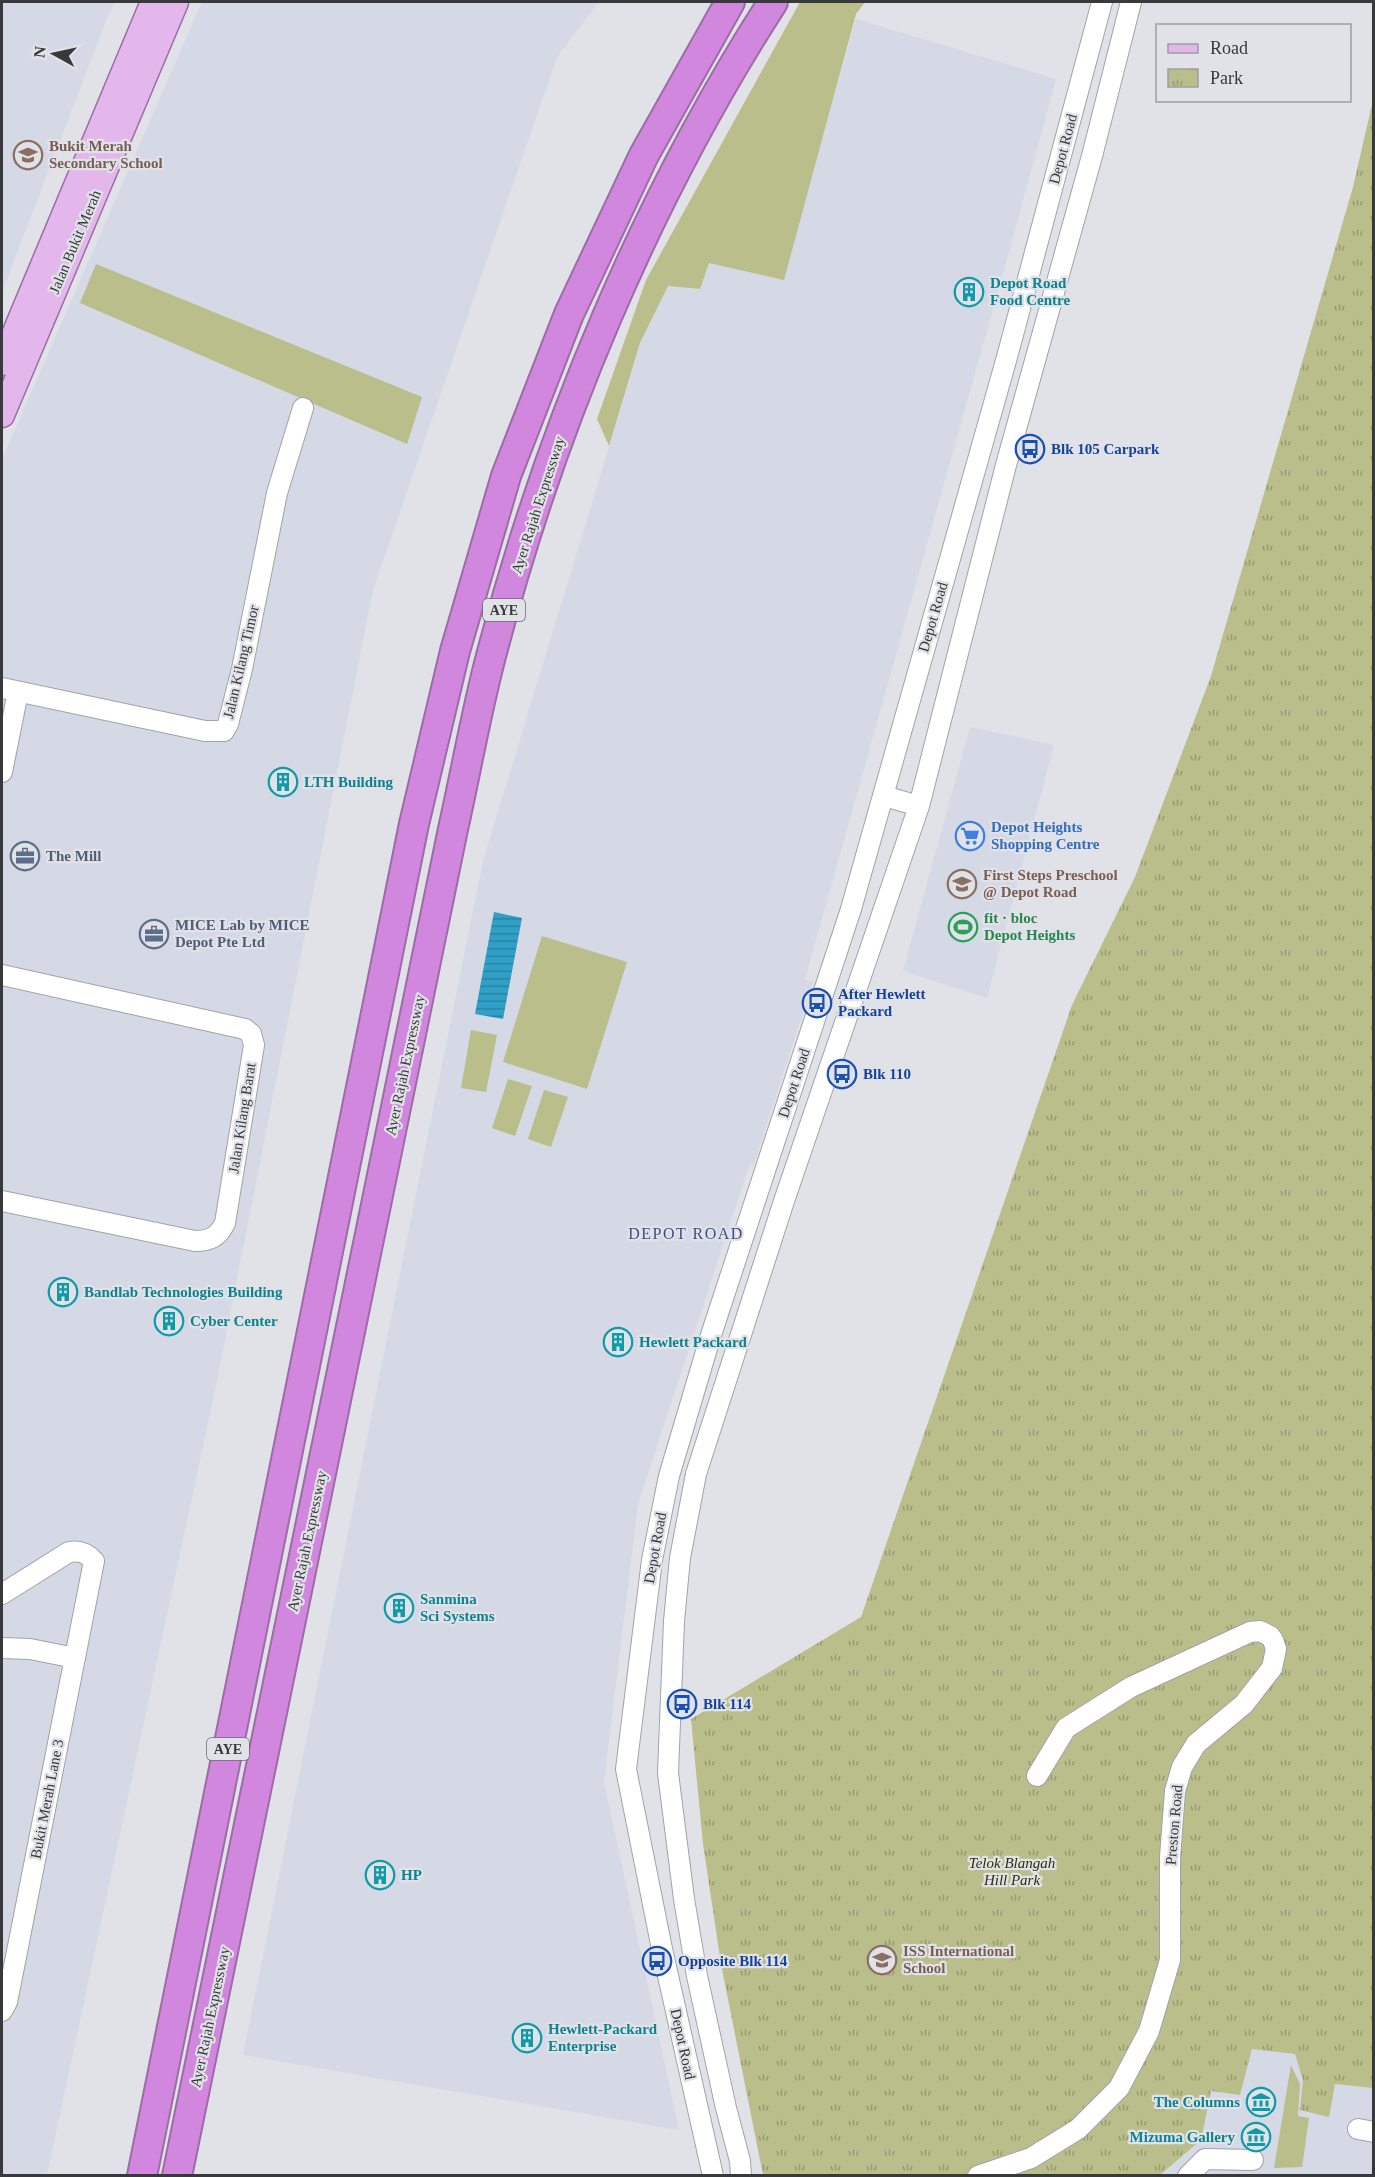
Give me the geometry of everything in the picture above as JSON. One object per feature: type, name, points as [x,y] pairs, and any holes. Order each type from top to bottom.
[{"type":"highway","name":"AYE","points":[[142,2175],[414,824],[455,651],[506,476],[569,314],[644,155],[730,2]]},
{"type":"highway","name":"Ayer Rajah Expressway","points":[[177,2175],[490,656],[541,488],[602,329],[675,170],[752,34],[773,2]]},
{"type":"main road","name":"Jalan Bukit Merah","points":[[2,363],[153,2]]},
{"type":"main road","name":"Jalan Bukit Merah","points":[[2,415],[176,2]]},
{"type":"street","name":"Depot Road","points":[[713,2175],[662,1949],[626,1769],[652,1560],[669,1476],[711,1335],[851,909],[884,796],[1007,357],[1102,2]]},
{"type":"street","name":"Depot Road","points":[[741,2175],[740,2161],[697,1976],[684,1899],[668,1773],[674,1621],[680,1558],[696,1474],[784,1201],[919,806],[1006,465],[1086,177],[1131,2]]},
{"type":"street","name":"Jalan Kilang Timor","points":[[10,690],[206,731],[224,731],[228,724],[242,669],[277,493],[303,408]]},
{"type":"street","points":[[2,771],[10,690]]},
{"type":"street","points":[[884,796],[919,806]]},
{"type":"street","name":"Jalan Kilang Barat","points":[[2,975],[245,1029],[254,1039],[225,1223],[215,1237],[206,1241],[195,1241],[2,1201]]},
{"type":"street","name":"Bukit Merah Lane 3","points":[[2,1594],[69,1552],[81,1551],[94,1561],[7,2002],[2,2011]]},
{"type":"street","name":"Preston Road","points":[[978,2175],[1031,2158],[1078,2129],[1119,2088],[1149,2031],[1170,1960],[1170,1848],[1174,1791],[1182,1767],[1196,1744],[1244,1704],[1272,1668],[1276,1659],[1274,1640],[1260,1630],[1250,1632],[1131,1687],[1066,1728],[1037,1776]]},
{"type":"street","points":[[2,1648],[30,1649],[75,1658]]},
{"type":"street","points":[[1188,2175],[1205,2159],[1253,2160]]},
{"type":"shaded area","name":"Bukit Merah Secondary School","points":[[2,2],[115,2],[2,292]]},
{"type":"shaded area","points":[[202,2],[599,2],[557,57],[373,590],[213,1400],[47,2175],[2,2176],[2,459]]},
{"type":"shaded area","points":[[856,19],[1056,79],[805,979],[813,982],[754,1164],[750,1163],[638,1504],[604,1782],[679,2130],[243,2055],[483,861],[641,342],[668,286],[700,290],[709,262],[783,278]]},
{"type":"shaded area","name":"Depot Heights Shopping Centre","points":[[970,727],[1054,745],[987,998],[903,971]]},
{"type":"shaded area","points":[[1252,2049],[1295,2054],[1303,2080],[1301,2110],[1335,2084],[1373,2088],[1373,2175],[1160,2176],[1201,2140],[1211,2091],[1240,2095]]},
{"type":"green space","points":[[800,2],[865,2],[856,14],[784,280],[709,263],[700,289],[668,286],[640,343],[609,446],[597,419],[646,280]]},
{"type":"green space","name":"Telok Blangah Hill Park","points":[[1373,100],[1373,2088],[1335,2084],[1329,2117],[1300,2110],[1303,2080],[1295,2054],[1252,2049],[1240,2095],[1211,2091],[1201,2140],[1160,2175],[763,2175],[721,1964],[703,1844],[691,1719],[861,1617],[1072,1005],[1135,877],[1211,676],[1353,187]]},
{"type":"green space","points":[[96,264],[422,397],[407,444],[80,303]]},
{"type":"green space","points":[[542,936],[627,962],[587,1089],[503,1062]]},
{"type":"green space","points":[[471,1030],[497,1035],[486,1092],[461,1088]]},
{"type":"green space","points":[[508,1079],[532,1086],[515,1136],[492,1128]]},
{"type":"green space","points":[[544,1090],[568,1097],[551,1147],[528,1139]]},
{"type":"green space","points":[[1291,2065],[1300,2084],[1298,2116],[1309,2118],[1302,2167],[1274,2168]]},
{"type":"water","points":[[494,912],[522,918],[503,1019],[475,1014]]},
{"type":"place","name":"Bukit Merah Secondary School","points":[[28,155]]},
{"type":"place","name":"Depot Road Food Centre","points":[[969,292]]},
{"type":"place","name":"Blk 105 Carpark","points":[[1030,449]]},
{"type":"place","name":"LTH Building","points":[[283,782]]},
{"type":"place","name":"Depot Heights Shopping Centre","points":[[970,836]]},
{"type":"place","name":"The Mill","points":[[25,856]]},
{"type":"place","name":"First Steps Preschool @ Depot Road","points":[[962,884]]},
{"type":"place","name":"fit · bloc Depot Heights","points":[[963,927]]},
{"type":"place","name":"MICE Lab by MICE Depot Pte Ltd","points":[[154,934]]},
{"type":"place","name":"After Hewlett Packard","points":[[817,1003]]},
{"type":"place","name":"Blk 110","points":[[842,1074]]},
{"type":"place","name":"Bandlab Technologies Building","points":[[63,1292]]},
{"type":"place","name":"Cyber Center","points":[[169,1321]]},
{"type":"place","name":"Hewlett Packard","points":[[618,1342]]},
{"type":"place","name":"Sanmina Sci Systems","points":[[399,1608]]},
{"type":"place","name":"Blk 114","points":[[682,1704]]},
{"type":"place","name":"HP","points":[[380,1875]]},
{"type":"place","name":"ISS International School","points":[[882,1960]]},
{"type":"place","name":"Opposite Blk 114","points":[[657,1961]]},
{"type":"place","name":"Hewlett-Packard Enterprise","points":[[527,2038]]},
{"type":"place","name":"The Columns","points":[[1261,2102]]},
{"type":"place","name":"Mizuma Gallery","points":[[1256,2137]]},
{"type":"district","name":"DEPOT ROAD","points":[[686,1233]]}]
